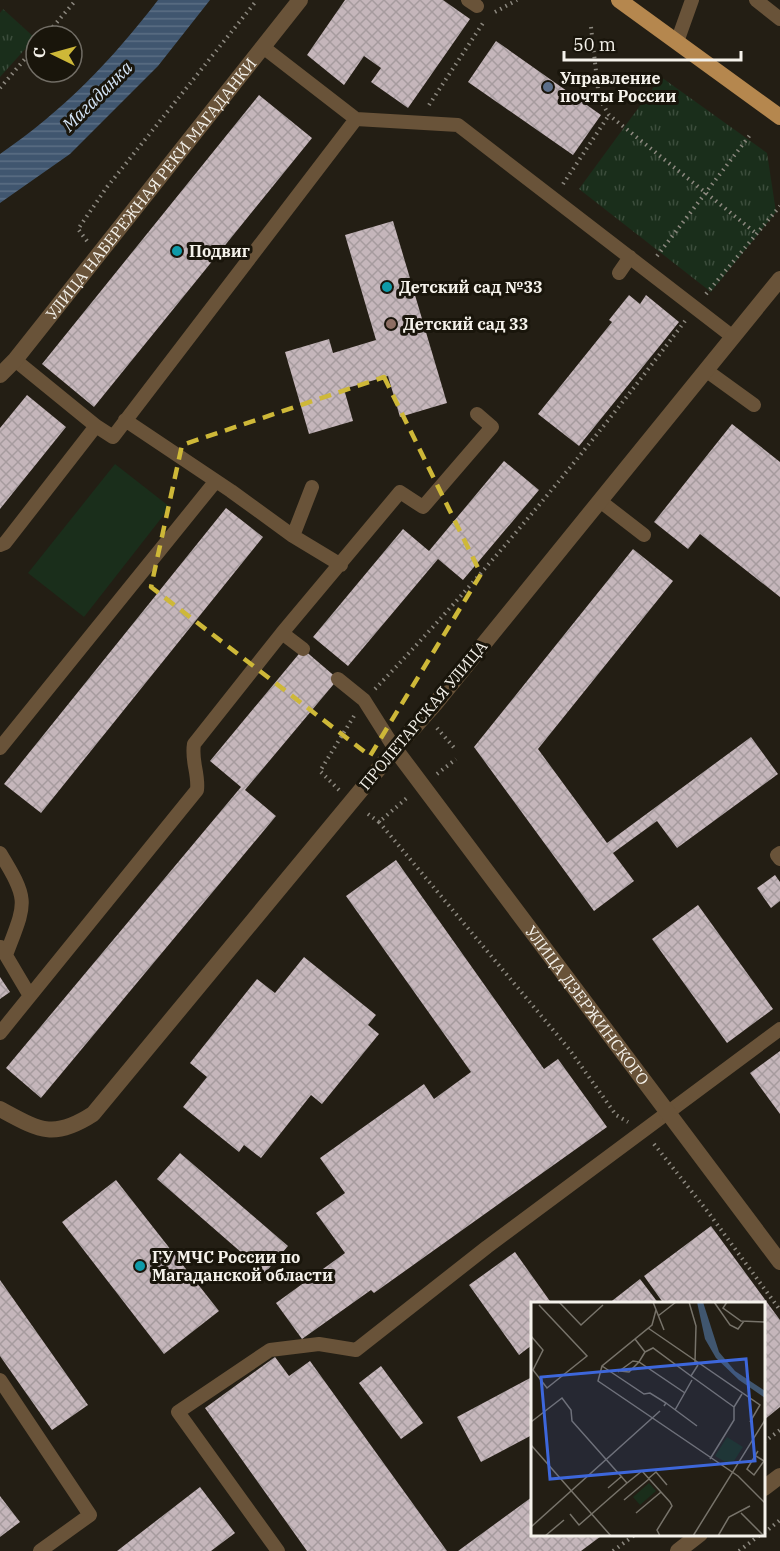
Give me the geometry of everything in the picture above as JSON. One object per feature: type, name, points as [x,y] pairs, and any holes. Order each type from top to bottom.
[{"type":"main road","points":[[619,0],[780,117]]},
{"type":"street","name":"УЛИЦА НАБЕРЕЖНАЯ РЕКИ МАГАДАНКИ","points":[[0,375],[15,360],[300,0]]},
{"type":"street","name":"ПРОЛЕТАРСКАЯ УЛИЦА","points":[[0,1109],[30,1125],[52,1131],[72,1127],[93,1114],[350,801],[425,715],[780,279]]},
{"type":"street","name":"УЛИЦА ДЗЕРЖИНСКОГО","points":[[395,749],[780,1262]]},
{"type":"street","points":[[765,1487],[780,1476]]},
{"type":"street","points":[[678,1551],[697,1536]]},
{"type":"lane","points":[[677,42],[692,0]]},
{"type":"lane","points":[[756,0],[780,20]]},
{"type":"lane","points":[[263,47],[356,119],[458,125],[733,337]]},
{"type":"lane","points":[[15,360],[96,426],[113,437],[356,119]]},
{"type":"lane","points":[[619,273],[630,257]]},
{"type":"lane","points":[[707,371],[754,405]]},
{"type":"lane","points":[[0,1033],[197,790],[199,779],[192,757],[194,744],[282,633],[400,492],[423,507],[492,427],[477,414]]},
{"type":"lane","points":[[125,420],[231,491],[293,536],[341,565]]},
{"type":"lane","points":[[0,545],[4,543],[96,426]]},
{"type":"lane","points":[[0,747],[215,482]]},
{"type":"lane","points":[[293,536],[312,487]]},
{"type":"lane","points":[[600,501],[644,535]]},
{"type":"lane","points":[[282,633],[303,650]]},
{"type":"lane","points":[[338,679],[364,700],[395,749]]},
{"type":"lane","points":[[0,853],[21,888],[22,904],[3,950],[30,996]]},
{"type":"lane","points":[[780,853],[777,855],[780,859]]},
{"type":"lane","points":[[278,1551],[178,1412],[270,1350],[319,1344],[356,1350],[487,1247],[780,1029]]},
{"type":"lane","points":[[0,1380],[90,1515],[40,1551]]},
{"type":"path","points":[[55,24],[76,0]]},
{"type":"path","points":[[78,229],[107,187],[257,0]]},
{"type":"path","points":[[417,122],[489,15],[517,0]]},
{"type":"path","points":[[591,27],[598,98],[609,115],[757,234]]},
{"type":"path","points":[[0,88],[24,60]]},
{"type":"path","points":[[554,199],[609,115]]},
{"type":"path","points":[[647,270],[750,135]]},
{"type":"path","points":[[350,801],[320,771],[364,700],[445,616],[652,364],[695,307],[780,206]]},
{"type":"path","points":[[425,715],[456,750]]},
{"type":"path","points":[[379,822],[569,1049],[616,1115],[643,1130],[708,1212],[780,1310]]},
{"type":"path","points":[[765,1441],[780,1430]]},
{"type":"path","points":[[765,1532],[780,1520]]},
{"type":"path","points":[[613,1551],[633,1536]]},
{"type":"path","points":[[739,1551],[759,1536]]},
{"type":"highlighted area","points":[[384,377],[481,574],[370,756],[151,587],[182,445]]},
{"type":"green space","points":[[3,9],[24,28],[24,50],[0,77],[0,13]]},
{"type":"green space","points":[[661,77],[767,153],[776,212],[711,292],[579,189]]},
{"type":"green space","points":[[115,464],[170,507],[84,617],[28,573]]},
{"type":"water","name":"Магаданка","points":[[158,0],[210,0],[158,66],[70,154],[0,203],[0,154],[66,102],[123,43]]},
{"type":"building","points":[[345,0],[443,0],[470,19],[408,108],[371,82],[381,68],[364,56],[344,85],[307,55]]},
{"type":"building","points":[[496,41],[601,115],[573,155],[468,82]]},
{"type":"building","name":"Подвиг","points":[[259,95],[312,138],[94,407],[42,364]]},
{"type":"building","name":"Детский сад №33","points":[[393,221],[447,403],[400,417],[388,376],[344,389],[353,421],[309,434],[285,352],[329,339],[333,353],[376,340],[345,235]]},
{"type":"building","points":[[629,295],[640,304],[646,295],[679,322],[579,446],[538,414],[612,322],[609,320]]},
{"type":"building","points":[[27,395],[66,427],[0,509],[0,428]]},
{"type":"building","points":[[732,424],[780,462],[780,597],[700,534],[688,549],[654,522]]},
{"type":"building","points":[[504,461],[539,490],[463,580],[438,559],[348,666],[313,637],[403,529],[429,551]]},
{"type":"building","points":[[226,508],[263,537],[41,813],[4,784]]},
{"type":"building","points":[[633,549],[673,581],[538,749],[607,843],[751,737],[778,774],[677,848],[657,821],[613,853],[634,881],[594,911],[474,747]]},
{"type":"building","points":[[303,649],[338,679],[245,790],[276,816],[41,1098],[6,1068],[241,787],[210,761]]},
{"type":"building","points":[[396,860],[544,1069],[558,1059],[607,1127],[374,1293],[371,1290],[302,1339],[276,1303],[345,1253],[316,1213],[345,1193],[320,1158],[424,1084],[434,1099],[471,1072],[346,896]]},
{"type":"building","points":[[775,875],[780,882],[780,901],[771,908],[757,888]]},
{"type":"building","points":[[698,905],[773,1009],[727,1043],[652,939]]},
{"type":"building","points":[[304,957],[376,1015],[368,1025],[379,1034],[322,1104],[311,1095],[261,1158],[244,1145],[239,1152],[183,1107],[207,1077],[190,1063],[257,979],[275,993]]},
{"type":"building","points":[[0,977],[10,992],[0,999]]},
{"type":"building","points":[[780,1051],[780,1114],[750,1073]]},
{"type":"building","points":[[180,1153],[288,1246],[265,1273],[157,1179]]},
{"type":"building","name":"ГУ МЧС России по Магаданской области","points":[[116,1180],[219,1311],[164,1354],[62,1222]]},
{"type":"building","points":[[711,1226],[780,1320],[780,1407],[765,1419],[765,1302],[663,1302],[644,1276]]},
{"type":"building","points":[[515,1252],[551,1302],[531,1302],[531,1346],[519,1355],[469,1285]]},
{"type":"building","points":[[640,1279],[657,1302],[611,1302]]},
{"type":"building","points":[[0,1280],[88,1405],[52,1430],[0,1356]]},
{"type":"building","points":[[275,1357],[289,1376],[310,1361],[447,1551],[307,1551],[205,1408]]},
{"type":"building","points":[[381,1366],[423,1423],[401,1439],[359,1383]]},
{"type":"building","points":[[531,1378],[531,1436],[481,1462],[457,1417]]},
{"type":"building","points":[[200,1487],[235,1533],[211,1551],[117,1551]]},
{"type":"building","points":[[0,1496],[20,1522],[0,1537]]},
{"type":"building","points":[[531,1498],[531,1536],[601,1536],[581,1551],[458,1551]]},
{"type":"place","name":"Управление почты России","points":[[548,87]]},
{"type":"place","name":"Подвиг","points":[[177,251]]},
{"type":"place","name":"Детский сад №33","points":[[387,287]]},
{"type":"place","name":"Детский сад 33","points":[[391,324]]},
{"type":"place","name":"ГУ МЧС России по Магаданской области","points":[[140,1266]]}]
